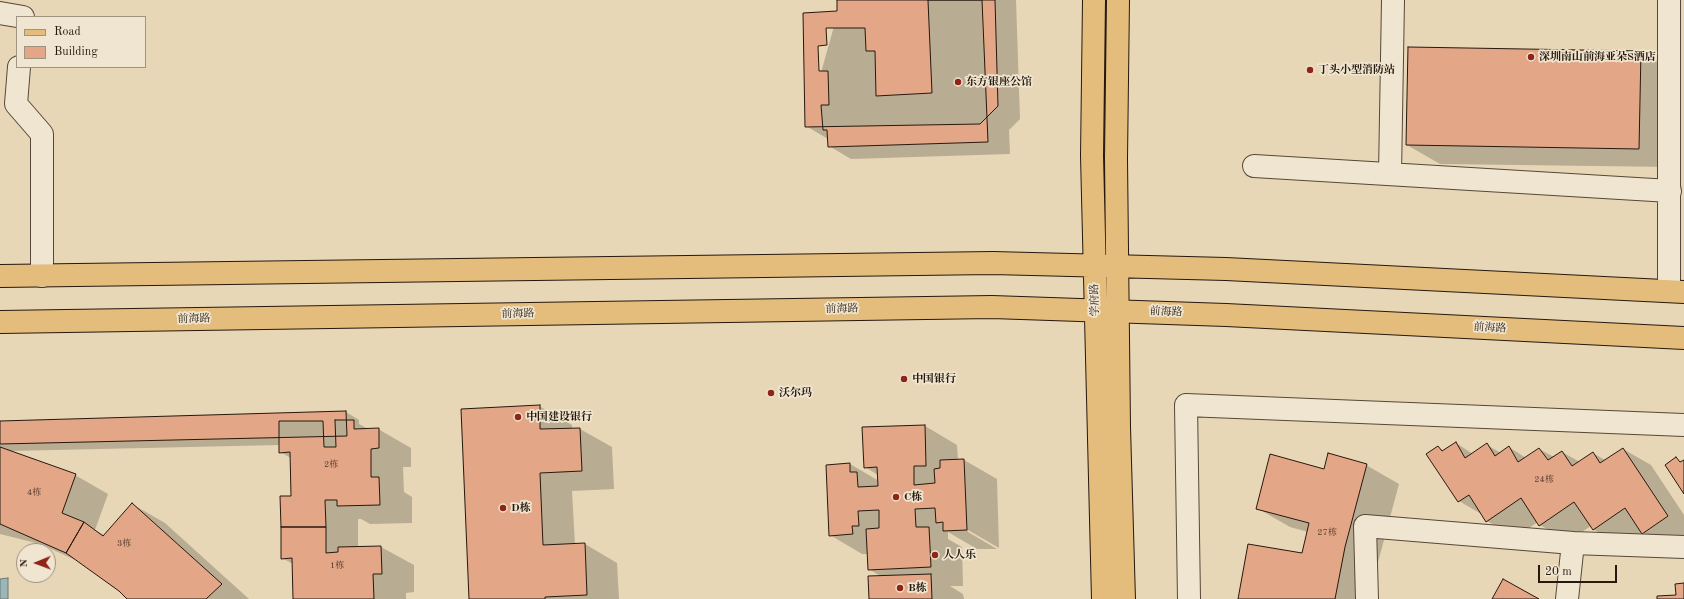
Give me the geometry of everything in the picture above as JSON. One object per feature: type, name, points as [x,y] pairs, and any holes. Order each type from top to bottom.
[{"type":"main road","name":"学府路","points":[[1094,0],[1092,156],[1103,599]]},
{"type":"main road","name":"学府路","points":[[1118,0],[1116,159],[1124,599]]},
{"type":"main road","points":[[0,276],[993,263],[1226,269],[1677,292]]},
{"type":"main road","name":"前海路","points":[[0,322],[992,307],[1226,315],[1684,338]]},
{"type":"lane","points":[[1390,174],[1393,0]]},
{"type":"lane","points":[[1669,0],[1670,191],[1677,292]]},
{"type":"lane","points":[[0,13],[25,11]]},
{"type":"lane","points":[[19,68],[16,104],[42,134],[42,276]]},
{"type":"lane","points":[[1254,166],[1670,191]]},
{"type":"lane","points":[[1189,599],[1186,405],[1684,425]]},
{"type":"lane","points":[[1367,599],[1365,526],[1573,543],[1684,547]]},
{"type":"lane","points":[[1566,599],[1573,543]]},
{"type":"water","points":[[8,578],[8,599],[0,599],[0,579]]},
{"type":"building","points":[[837,0],[995,0],[998,106],[980,124],[805,127],[803,13],[837,11]]},
{"type":"building","name":"东方银座公馆","points":[[928,0],[982,0],[988,142],[828,147],[827,130],[823,130],[821,105],[829,105],[828,71],[819,71],[818,46],[827,45],[826,28],[865,28],[866,51],[875,51],[876,96],[932,93]]},
{"type":"building","points":[[1408,47],[1641,51],[1639,149],[1406,145]]},
{"type":"building","name":"D栋","points":[[540,405],[540,429],[580,428],[582,471],[540,473],[543,545],[585,543],[587,595],[545,597],[545,599],[469,599],[461,409]]},
{"type":"building","points":[[346,411],[347,436],[0,444],[0,421]]},
{"type":"building","points":[[335,420],[354,420],[354,429],[379,428],[379,448],[371,449],[371,477],[379,477],[380,505],[337,506],[337,500],[325,500],[326,527],[281,527],[280,496],[291,496],[290,452],[279,453],[279,421],[323,421],[324,447],[336,447]]},
{"type":"building","name":"C栋","points":[[925,425],[926,466],[914,466],[914,485],[935,483],[934,469],[940,468],[940,460],[964,459],[967,530],[943,531],[943,522],[936,523],[935,508],[915,509],[916,527],[929,527],[931,567],[868,570],[866,529],[879,528],[879,510],[858,511],[859,526],[852,526],[853,534],[829,536],[826,465],[850,463],[850,472],[857,472],[858,487],[878,486],[877,467],[864,468],[862,427]]},
{"type":"building","points":[[1456,442],[1465,458],[1487,443],[1495,456],[1509,446],[1518,462],[1539,448],[1548,460],[1562,451],[1572,466],[1593,452],[1600,463],[1623,448],[1668,516],[1642,534],[1625,508],[1593,530],[1574,502],[1539,526],[1521,498],[1486,522],[1469,495],[1458,502],[1426,454],[1438,446],[1442,451]]},
{"type":"building","points":[[0,447],[76,474],[62,513],[84,522],[66,553],[56,549],[56,543],[43,543],[0,524]]},
{"type":"building","points":[[1328,453],[1367,464],[1345,547],[1335,599],[1238,599],[1248,544],[1302,553],[1309,523],[1256,509],[1270,454],[1324,469]]},
{"type":"building","points":[[1676,457],[1680,462],[1684,460],[1684,494],[1665,465]]},
{"type":"building","points":[[132,503],[222,584],[206,599],[127,599],[119,591],[66,553],[84,522],[103,536]]},
{"type":"building","points":[[281,527],[326,527],[326,553],[338,552],[338,547],[381,546],[382,574],[373,574],[374,599],[293,599],[292,558],[281,559]]},
{"type":"building","name":"B栋","points":[[931,574],[932,599],[869,599],[868,576]]},
{"type":"building","points":[[1503,579],[1539,599],[1492,599]]},
{"type":"building","points":[[1684,583],[1684,599],[1657,599],[1657,596],[1676,595],[1675,584]]},
{"type":"place","name":"深圳南山前海亚朵S酒店","points":[[1531,57]]},
{"type":"place","name":"丁头小型消防站","points":[[1310,70]]},
{"type":"place","name":"东方银座公馆","points":[[958,82]]},
{"type":"place","name":"中国银行","points":[[904,379]]},
{"type":"place","name":"沃尔玛","points":[[771,393]]},
{"type":"place","name":"中国建设银行","points":[[518,417]]},
{"type":"place","name":"C栋","points":[[896,497]]},
{"type":"place","name":"D栋","points":[[503,508]]},
{"type":"place","name":"人人乐","points":[[935,555]]},
{"type":"place","name":"B栋","points":[[900,588]]}]
